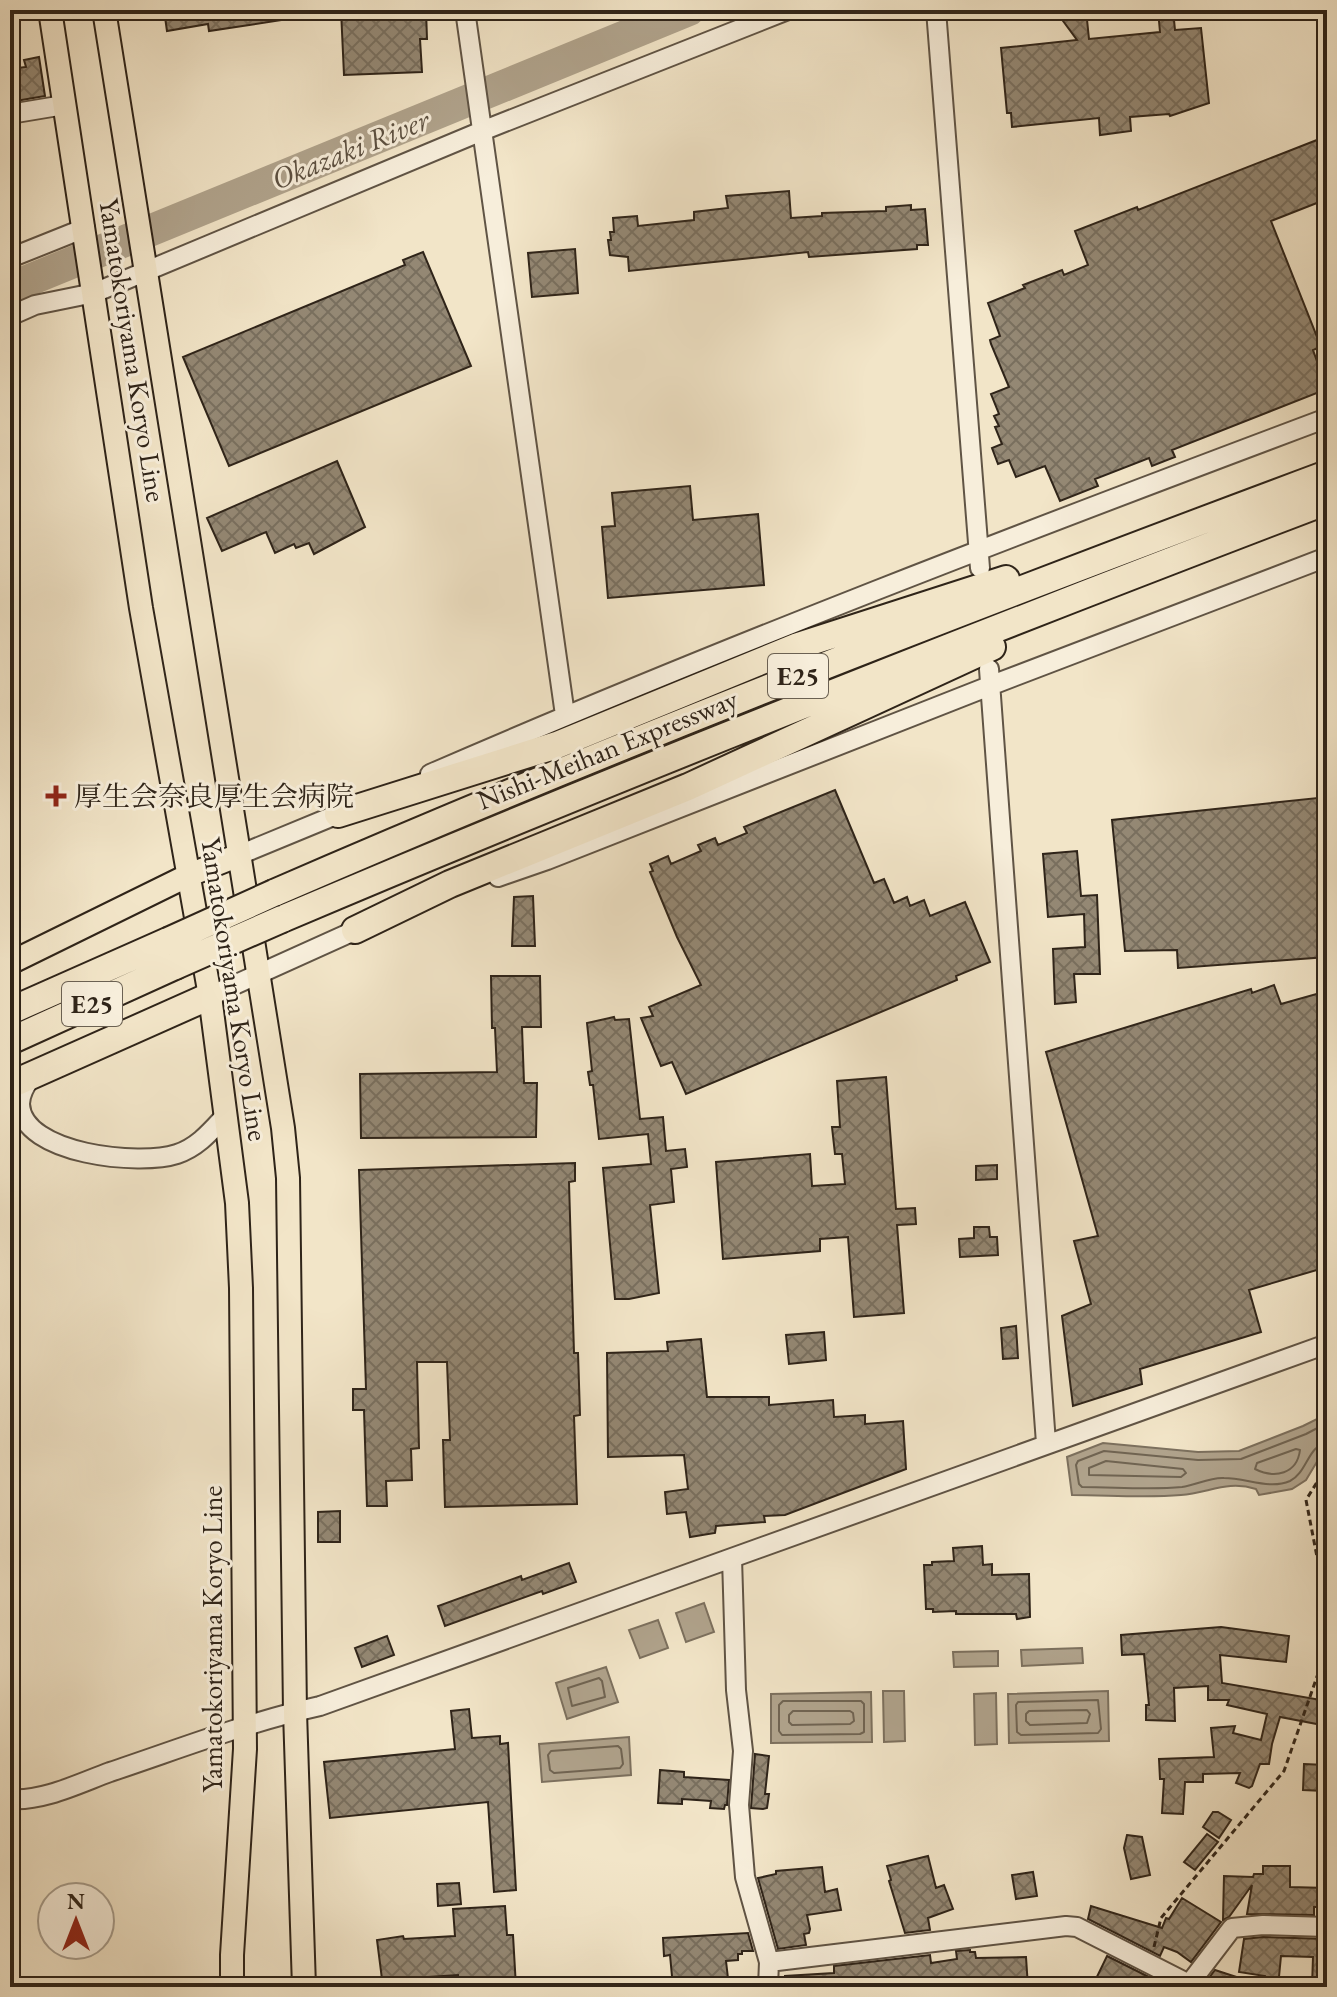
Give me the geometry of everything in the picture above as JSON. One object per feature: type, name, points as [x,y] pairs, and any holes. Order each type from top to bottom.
[{"type":"highway","points":[[338,814],[557,745],[798,646],[1327,472]]},
{"type":"highway","name":"Nishi-Meihan Expressway","points":[[10,1041],[171,954],[274,893],[484,802],[764,689],[1327,472]]},
{"type":"highway","name":"Nishi-Meihan Expressway","points":[[10,1009],[48,993],[282,919],[788,710],[1327,501]]},
{"type":"highway","points":[[355,930],[450,884],[688,787],[808,733],[1175,559]]},
{"type":"highway","points":[[21,1080],[210,996]]},
{"type":"main road","name":"Yamatokoriyama Koryo Line","points":[[50,10],[141,608],[210,996],[237,1203],[241,1288],[245,1727],[232,1987]]},
{"type":"main road","name":"Yamatokoriyama Koryo Line","points":[[104,10],[259,974],[288,1178],[295,1712],[304,1987]]},
{"type":"main road","points":[[10,963],[187,876],[239,855]]},
{"type":"street","points":[[465,10],[565,715]]},
{"type":"street","points":[[10,316],[35,305],[93,288],[481,127],[788,10]]},
{"type":"street","points":[[936,10],[979,558]]},
{"type":"street","points":[[10,114],[64,105]]},
{"type":"street","points":[[10,258],[85,232]]},
{"type":"street","points":[[239,855],[565,715],[979,558],[1327,418]]},
{"type":"street","points":[[210,996],[355,930],[547,860],[990,677],[1327,557]]},
{"type":"street","points":[[990,677],[1046,1443]]},
{"type":"street","points":[[21,1080],[20,1104],[33,1130],[79,1151],[129,1159],[178,1154],[199,1143],[225,1116]]},
{"type":"street","points":[[14,1802],[335,1701],[1327,1344]]},
{"type":"street","points":[[732,1558],[736,1690],[743,1751],[739,1805],[745,1877],[769,1962],[768,1987]]},
{"type":"street","points":[[769,1962],[1066,1926],[1077,1927],[1188,1985],[1232,1928],[1263,1925],[1327,1927]]},
{"type":"path","points":[[1327,1466],[1306,1500],[1327,1595]]},
{"type":"path","points":[[1151,1966],[1161,1918],[1284,1771],[1327,1648]]},
{"type":"water","points":[[1327,1414],[1327,1445],[1306,1480],[1292,1489],[1259,1495],[1256,1489],[1236,1486],[1167,1496],[1072,1495],[1067,1457],[1103,1443],[1198,1452],[1239,1451]]},
{"type":"water","points":[[704,1603],[714,1632],[686,1642],[676,1613]]},
{"type":"water","points":[[658,1620],[668,1648],[640,1658],[629,1630]]},
{"type":"water","points":[[1082,1648],[1083,1663],[1022,1666],[1021,1650]]},
{"type":"water","points":[[998,1651],[998,1666],[954,1667],[953,1652]]},
{"type":"water","points":[[606,1667],[618,1702],[567,1719],[556,1683]]},
{"type":"water","points":[[883,1691],[904,1691],[905,1741],[884,1742]]},
{"type":"water","points":[[1108,1691],[1109,1741],[1009,1743],[1008,1694]]},
{"type":"water","points":[[871,1692],[872,1742],[771,1743],[771,1694]]},
{"type":"water","points":[[996,1693],[997,1744],[975,1745],[974,1694]]},
{"type":"water","points":[[629,1737],[631,1775],[542,1782],[539,1744]]},
{"type":"building","points":[[164,10],[294,10],[295,18],[209,31],[208,24],[167,31]]},
{"type":"building","points":[[341,10],[426,10],[427,39],[420,39],[422,72],[344,75]]},
{"type":"building","points":[[1055,10],[1086,10],[1089,39],[1160,32],[1158,10],[1173,10],[1175,30],[1201,28],[1209,103],[1170,116],[1130,117],[1131,131],[1100,135],[1099,118],[1012,127],[1011,113],[1007,113],[1001,48],[1077,40]]},
{"type":"building","points":[[39,57],[45,96],[10,102],[10,69],[26,67],[24,60]]},
{"type":"building","points":[[1327,136],[1327,199],[1271,221],[1321,347],[1313,350],[1327,389],[1172,450],[1175,457],[1152,466],[1149,458],[1095,479],[1098,486],[1060,501],[1045,466],[1016,477],[1009,460],[998,464],[992,448],[1002,444],[995,427],[999,426],[994,416],[999,414],[991,394],[1009,387],[990,340],[1000,336],[988,303],[1062,270],[1064,275],[1088,265],[1075,231],[1137,207],[1138,210]]},
{"type":"building","points":[[789,191],[791,218],[822,216],[822,213],[886,211],[886,207],[911,205],[911,210],[925,209],[928,245],[917,245],[917,249],[809,257],[808,252],[629,271],[628,257],[610,255],[608,240],[611,240],[610,232],[614,232],[613,218],[637,216],[638,226],[694,220],[694,212],[728,208],[726,196]]},
{"type":"building","points":[[575,249],[578,293],[532,297],[528,253]]},
{"type":"building","points":[[423,252],[471,366],[229,466],[183,357],[405,265],[403,260]]},
{"type":"building","points":[[337,461],[365,527],[314,554],[309,543],[296,548],[294,544],[275,553],[266,532],[222,551],[207,518]]},
{"type":"building","points":[[690,486],[693,520],[758,514],[764,585],[608,598],[602,527],[615,526],[612,493]]},
{"type":"building","points":[[835,790],[874,883],[884,879],[894,903],[907,897],[910,906],[924,900],[930,916],[965,902],[990,962],[956,976],[957,980],[686,1094],[672,1062],[661,1066],[641,1018],[653,1016],[649,1007],[701,985],[677,937],[650,872],[653,871],[650,864],[668,856],[671,864],[701,851],[698,845],[715,838],[718,845],[747,833],[744,827]]},
{"type":"building","points":[[1327,797],[1327,957],[1178,968],[1177,950],[1125,951],[1112,820]]},
{"type":"building","points":[[1077,851],[1081,896],[1097,895],[1100,974],[1074,974],[1076,1002],[1055,1004],[1053,949],[1085,947],[1084,914],[1048,917],[1043,854]]},
{"type":"building","points":[[533,896],[535,946],[512,946],[514,897]]},
{"type":"building","points":[[491,976],[540,976],[541,1027],[522,1027],[524,1083],[537,1083],[536,1137],[361,1138],[360,1074],[497,1072]]},
{"type":"building","points":[[1274,985],[1281,1004],[1327,991],[1327,1267],[1249,1290],[1261,1332],[1140,1369],[1142,1384],[1073,1406],[1062,1316],[1091,1304],[1074,1241],[1098,1236],[1046,1052],[1251,989],[1252,993]]},
{"type":"building","points":[[614,1017],[615,1020],[629,1019],[640,1119],[663,1117],[666,1151],[685,1149],[687,1167],[671,1169],[674,1202],[650,1205],[659,1293],[629,1299],[615,1299],[603,1168],[651,1164],[648,1134],[599,1139],[593,1085],[590,1085],[588,1072],[592,1071],[587,1023]]},
{"type":"building","points":[[886,1077],[896,1209],[915,1208],[916,1224],[897,1225],[904,1313],[854,1317],[848,1237],[820,1239],[820,1251],[723,1259],[716,1162],[810,1154],[812,1186],[845,1184],[842,1154],[835,1154],[832,1127],[840,1127],[837,1081]]},
{"type":"building","points":[[575,1163],[575,1181],[569,1182],[574,1353],[578,1353],[580,1415],[574,1416],[577,1504],[445,1507],[443,1440],[450,1440],[447,1362],[417,1362],[419,1448],[411,1449],[412,1480],[386,1481],[387,1506],[367,1506],[364,1410],[353,1410],[353,1389],[366,1389],[359,1170]]},
{"type":"building","points":[[997,1165],[997,1179],[976,1180],[976,1166]]},
{"type":"building","points":[[974,1227],[989,1227],[990,1237],[997,1237],[998,1255],[960,1257],[959,1239],[974,1238]]},
{"type":"building","points":[[1016,1326],[1018,1358],[1003,1359],[1001,1328]]},
{"type":"building","points":[[824,1332],[826,1360],[789,1364],[786,1335]]},
{"type":"building","points":[[701,1339],[707,1397],[769,1397],[769,1405],[833,1400],[834,1417],[865,1415],[865,1424],[903,1421],[906,1469],[785,1515],[764,1516],[765,1522],[716,1526],[715,1533],[690,1537],[686,1512],[667,1514],[665,1492],[688,1489],[684,1455],[608,1457],[607,1353],[668,1351],[667,1342]]},
{"type":"building","points":[[340,1511],[340,1542],[318,1542],[318,1512]]},
{"type":"building","points":[[982,1546],[983,1565],[992,1564],[992,1575],[1029,1574],[1030,1617],[1017,1619],[1016,1614],[956,1614],[956,1611],[933,1612],[933,1609],[926,1609],[924,1565],[954,1561],[953,1548]]},
{"type":"building","points":[[569,1563],[576,1582],[445,1626],[438,1606],[521,1576],[522,1580]]},
{"type":"building","points":[[1221,1627],[1289,1636],[1286,1662],[1220,1655],[1222,1683],[1327,1701],[1327,1726],[1280,1717],[1269,1764],[1260,1764],[1252,1786],[1249,1788],[1236,1783],[1240,1773],[1203,1774],[1203,1782],[1185,1782],[1183,1814],[1162,1813],[1164,1779],[1160,1779],[1159,1759],[1214,1757],[1211,1728],[1235,1726],[1233,1733],[1261,1740],[1267,1714],[1227,1705],[1229,1700],[1208,1700],[1208,1686],[1174,1688],[1175,1721],[1146,1720],[1146,1705],[1149,1705],[1144,1654],[1122,1655],[1121,1635]]},
{"type":"building","points":[[387,1636],[394,1655],[362,1667],[355,1648]]},
{"type":"building","points":[[469,1709],[472,1738],[500,1736],[500,1744],[508,1743],[516,1890],[494,1892],[488,1802],[330,1818],[324,1762],[455,1749],[451,1711]]},
{"type":"building","points":[[755,1754],[769,1756],[765,1794],[769,1794],[767,1808],[763,1809],[751,1808]]},
{"type":"building","points":[[1304,1764],[1325,1765],[1324,1791],[1303,1790]]},
{"type":"building","points":[[660,1770],[684,1772],[684,1777],[729,1780],[727,1805],[724,1809],[710,1808],[711,1801],[682,1799],[682,1804],[658,1803]]},
{"type":"building","points":[[1213,1812],[1231,1820],[1219,1838],[1203,1827]]},
{"type":"building","points":[[1207,1834],[1218,1842],[1195,1870],[1184,1862]]},
{"type":"building","points":[[1127,1835],[1142,1837],[1150,1875],[1131,1879],[1124,1848]]},
{"type":"building","points":[[928,1856],[936,1888],[944,1885],[953,1909],[928,1918],[930,1930],[905,1933],[887,1866]]},
{"type":"building","points":[[1263,1866],[1290,1866],[1290,1887],[1327,1888],[1327,1907],[1314,1907],[1314,1915],[1247,1914],[1252,1885],[1229,1917],[1223,1920],[1224,1876],[1253,1877],[1254,1874],[1263,1874]]},
{"type":"building","points":[[822,1867],[825,1892],[837,1889],[841,1910],[807,1915],[810,1929],[809,1933],[804,1934],[806,1945],[778,1949],[758,1878],[776,1874],[776,1871]]},
{"type":"building","points":[[1033,1872],[1037,1896],[1016,1899],[1012,1875]]},
{"type":"building","points":[[459,1883],[461,1904],[438,1906],[437,1884]]},
{"type":"building","points":[[1182,1898],[1221,1922],[1191,1962],[1164,1947],[1160,1956],[1088,1919],[1091,1906],[1162,1928]]},
{"type":"building","points":[[505,1906],[507,1935],[513,1935],[516,1987],[459,1987],[458,1975],[429,1977],[430,1985],[383,1987],[377,1940],[403,1936],[404,1939],[455,1936],[453,1909]]},
{"type":"building","points":[[748,1933],[753,1951],[742,1951],[738,1954],[738,1960],[726,1961],[729,1987],[673,1987],[670,1955],[664,1956],[663,1938]]},
{"type":"building","points":[[1244,1939],[1327,1939],[1327,1987],[1312,1987],[1313,1957],[1281,1956],[1278,1987],[1264,1987],[1265,1976],[1239,1972]]},
{"type":"building","points":[[956,1951],[975,1952],[976,1958],[1026,1957],[1028,1987],[985,1987],[984,1978],[925,1983],[925,1978],[897,1982],[897,1987],[785,1987],[785,1976],[834,1973],[834,1966],[930,1955],[931,1963],[957,1959]]},
{"type":"building","points":[[1107,1956],[1149,1977],[1144,1987],[1092,1987]]},
{"type":"building","points":[[1215,1970],[1258,1984],[1258,1987],[1202,1987]]},
{"type":"waterway","name":"Okazaki River","points":[[10,288],[689,10]]},
{"type":"place","name":"厚生会奈良厚生会病院","points":[[56,796]]}]
